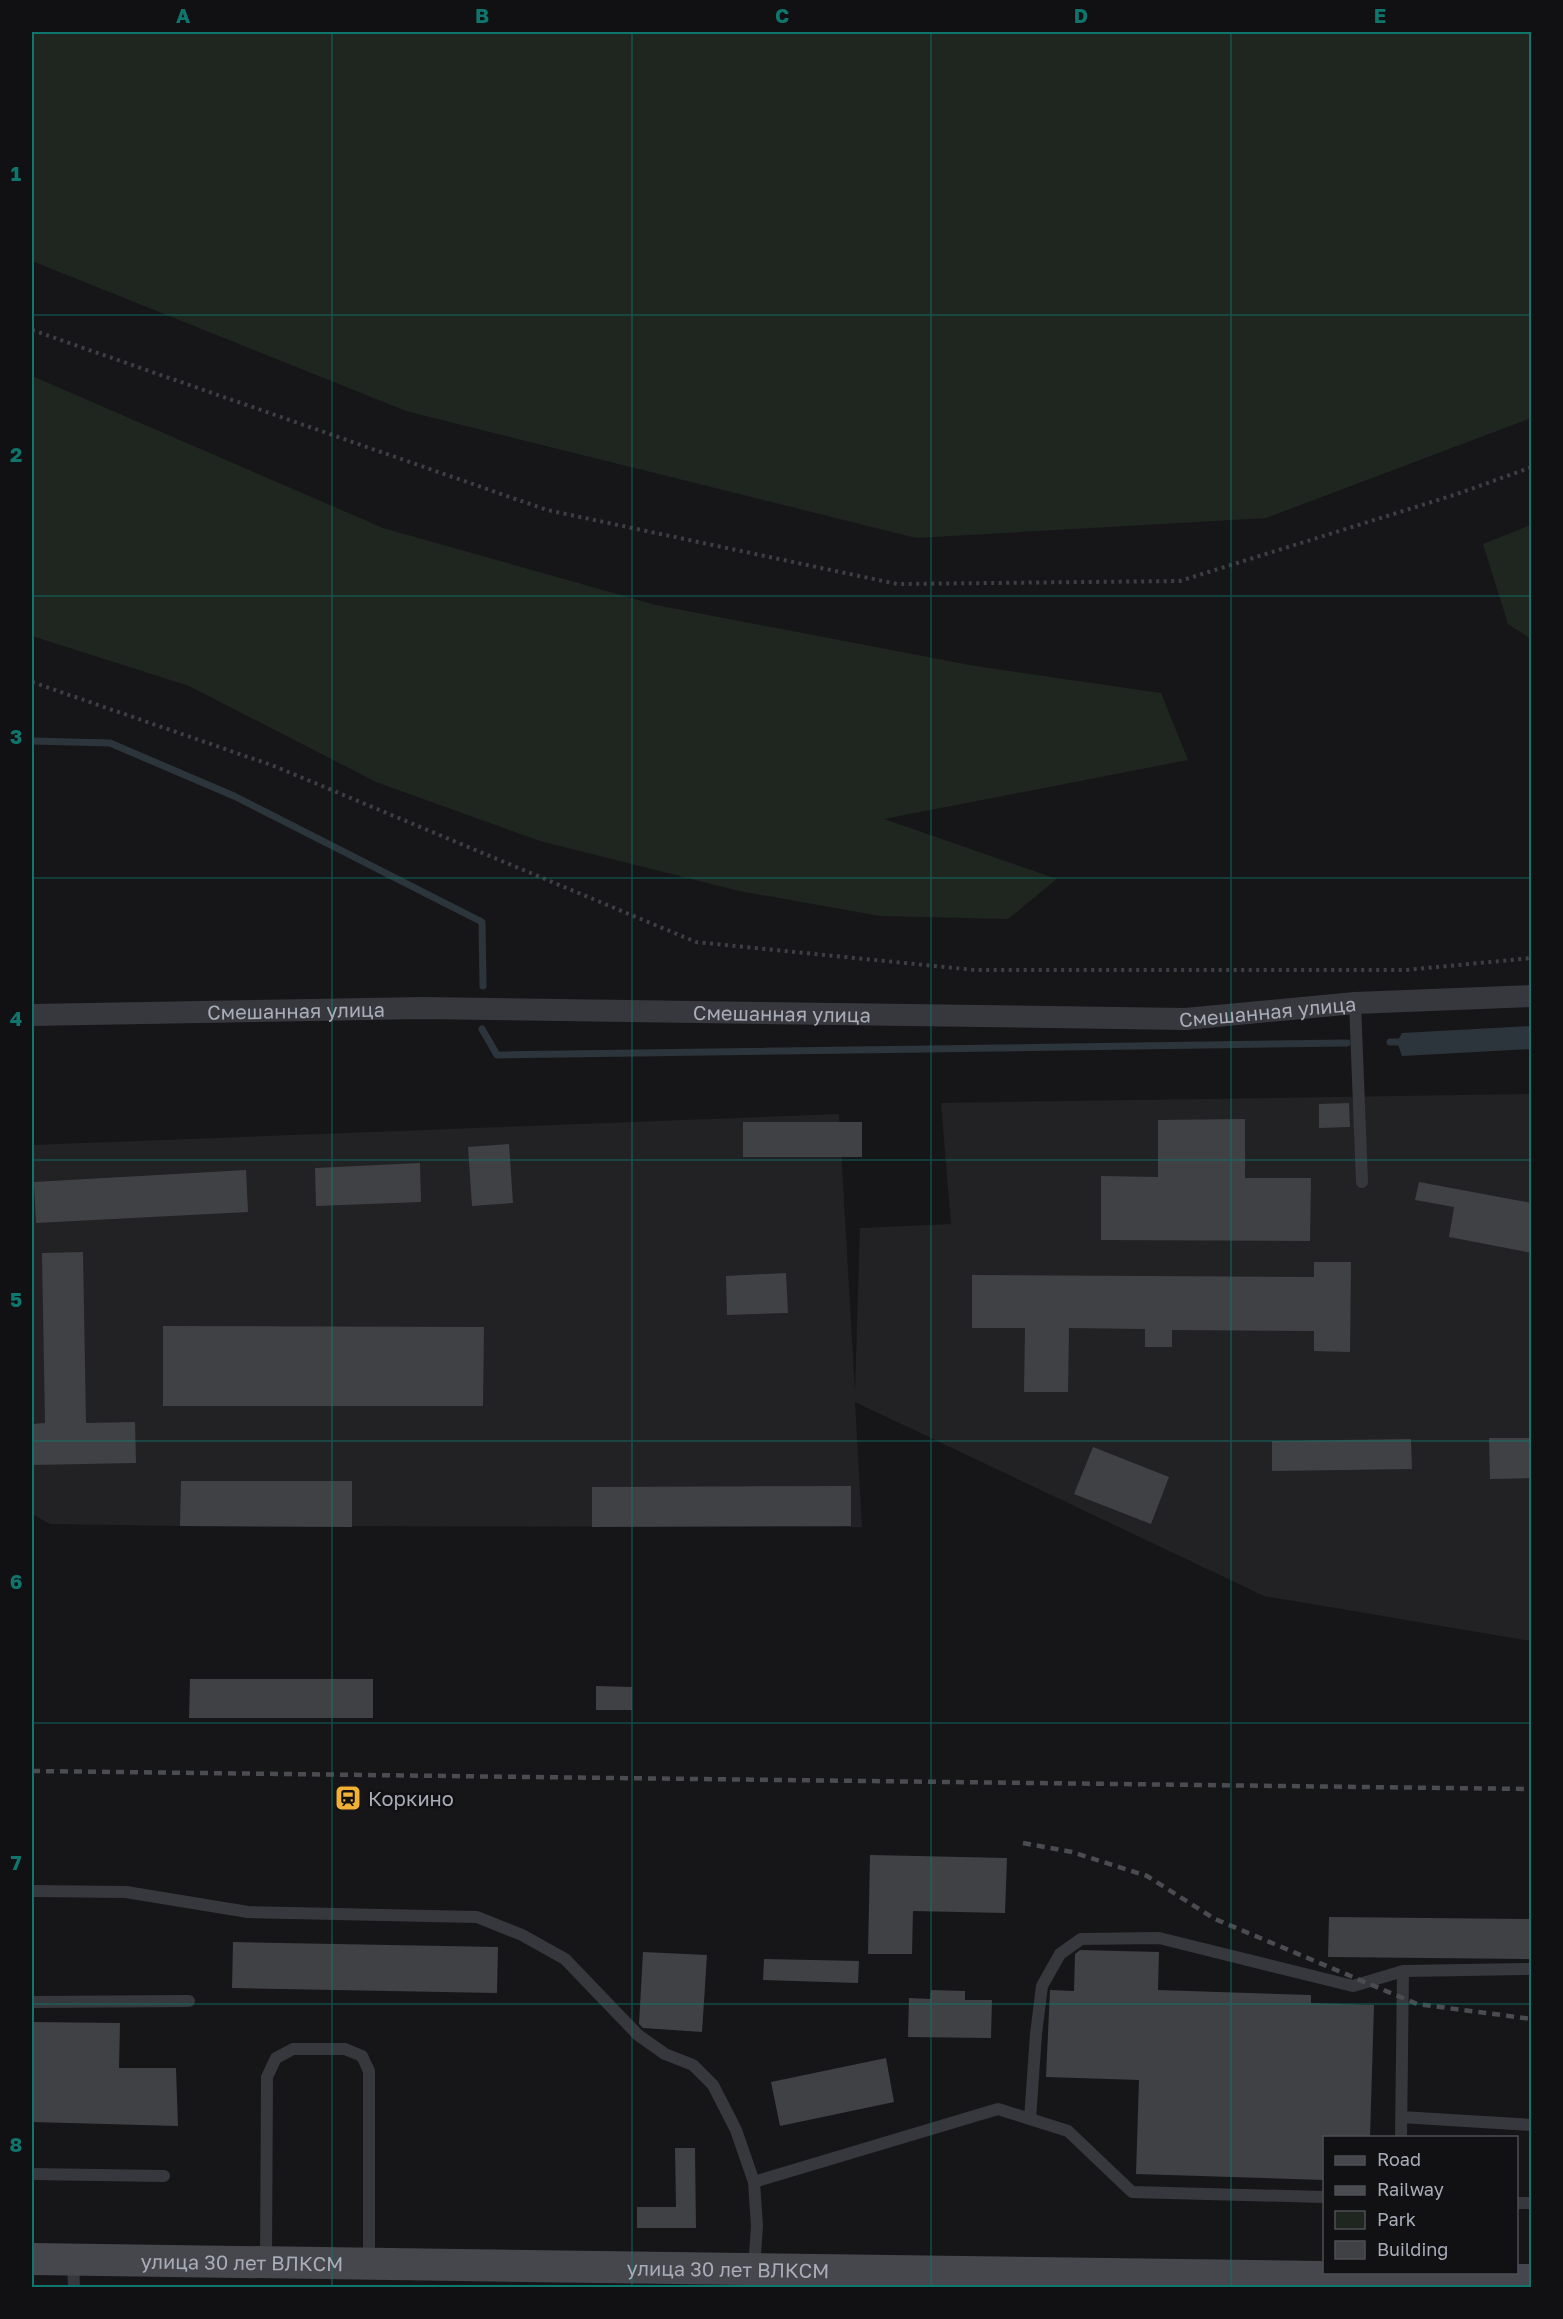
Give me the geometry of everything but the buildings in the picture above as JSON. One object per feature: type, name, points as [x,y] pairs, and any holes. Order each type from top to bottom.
[{"type":"main road","name":"улица 30 лет ВЛКСМ","points":[[32,2259],[74,2273],[266,2276],[585,2272],[1473,2283],[1532,2280]]},
{"type":"street","name":"Смешанная улица","points":[[32,1015],[423,1008],[1185,1019],[1355,1003],[1532,996]]},
{"type":"lane","points":[[1355,1003],[1362,1182]]},
{"type":"lane","points":[[32,1891],[126,1892],[248,1912],[477,1917],[522,1935],[566,1959],[638,2035],[665,2054],[693,2065],[713,2085],[736,2130],[754,2182],[757,2226],[773,2276]]},
{"type":"lane","points":[[1030,2119],[1042,1986],[1060,1954],[1081,1939],[1158,1938],[1353,1986],[1403,1971],[1532,1969]]},
{"type":"lane","points":[[1401,2136],[1403,1971]]},
{"type":"lane","points":[[32,2002],[189,2001]]},
{"type":"lane","points":[[266,2276],[267,2077],[276,2058],[293,2049],[345,2049],[362,2056],[369,2071],[369,2276]]},
{"type":"lane","points":[[754,2182],[999,2109],[1068,2131],[1132,2192],[1323,2197]]},
{"type":"lane","points":[[1401,2117],[1532,2125]]},
{"type":"lane","points":[[32,2174],[164,2176]]},
{"type":"path","points":[[32,330],[547,510],[897,584],[1180,581],[1457,494],[1532,467]]},
{"type":"path","points":[[32,681],[274,766],[696,942],[975,970],[1406,970],[1532,958]]},
{"type":"shaded area","points":[[1531,1026],[1531,1049],[1402,1056],[1397,1042],[1402,1033]]},
{"type":"shaded area","points":[[1531,1094],[1531,1641],[1264,1596],[855,1402],[862,1527],[50,1524],[32,1514],[32,1145],[839,1114],[855,1391],[860,1228],[951,1224],[941,1103]]},
{"type":"green space","points":[[32,32],[1531,32],[1531,418],[1266,518],[916,538],[406,411],[32,261]]},
{"type":"green space","points":[[32,376],[383,528],[656,605],[975,666],[1161,693],[1188,760],[884,819],[1057,879],[1008,919],[880,916],[739,891],[540,841],[376,782],[189,686],[32,636]]},
{"type":"green space","points":[[1531,525],[1531,639],[1508,624],[1483,544]]},
{"type":"waterway","points":[[32,741],[110,743],[234,796],[482,922],[483,986]]},
{"type":"waterway","points":[[482,1029],[497,1055],[1347,1043]]},
{"type":"waterway","points":[[1390,1042],[1406,1042]]},
{"type":"railway","points":[[32,1771],[1532,1789]]},
{"type":"railway","points":[[1023,1843],[1072,1852],[1147,1876],[1215,1919],[1417,2004],[1532,2019]]},
{"type":"place","name":"Коркино","points":[[348,1798]]}]
